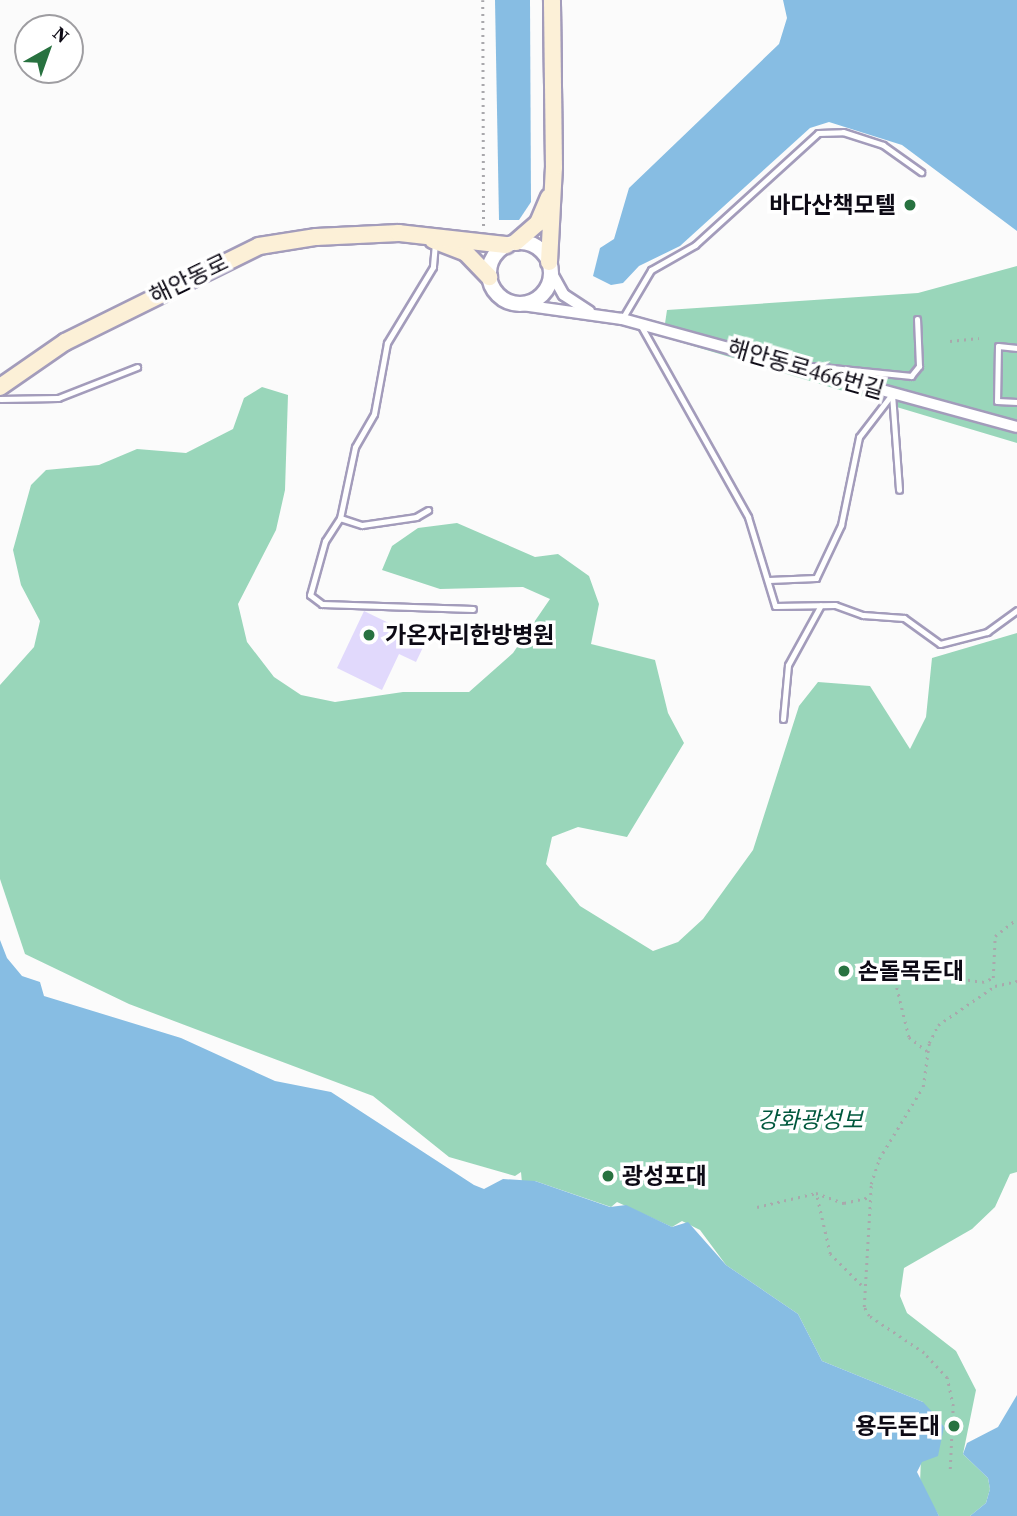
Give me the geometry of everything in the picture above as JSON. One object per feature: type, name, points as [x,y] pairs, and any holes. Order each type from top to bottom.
[{"type":"main road","points":[[550,267],[554,167],[552,0]]},
{"type":"main road","points":[[511,244],[538,223],[554,167]]},
{"type":"main road","name":"해안동로","points":[[399,233],[435,240],[465,252],[489,277]]},
{"type":"main road","name":"해안동로","points":[[0,387],[65,342],[246,251],[304,238],[399,233],[511,244]]},
{"type":"street","points":[[550,267],[544,293],[515,304],[497,295],[489,277],[492,258],[511,244],[535,246],[550,267],[564,295],[594,314]]},
{"type":"street","name":"해안동로466번길","points":[[515,304],[640,323],[802,365],[892,394],[1017,427]]},
{"type":"lane","points":[[622,319],[651,270],[701,240],[818,134],[833,130],[883,145],[921,172]]},
{"type":"lane","points":[[435,240],[433,267],[387,343],[374,414],[355,447],[340,518],[328,532],[311,587],[315,601],[473,609]]},
{"type":"lane","points":[[802,365],[911,376],[919,366],[918,319]]},
{"type":"lane","points":[[640,323],[748,517],[775,606],[821,606],[904,618],[940,644],[988,632],[1017,610]]},
{"type":"lane","points":[[1017,348],[998,346],[997,401],[1017,402]]},
{"type":"lane","points":[[0,399],[58,398],[137,367]]},
{"type":"lane","points":[[769,580],[816,578],[841,525],[859,437],[892,394]]},
{"type":"lane","points":[[892,394],[899,490]]},
{"type":"lane","points":[[340,518],[362,525],[416,517],[428,510]]},
{"type":"lane","points":[[783,719],[788,664],[821,606]]},
{"type":"path","points":[[482,240],[487,195],[483,0]]},
{"type":"path","points":[[950,341],[979,338]]},
{"type":"path","points":[[928,1051],[909,1037],[892,967],[982,982],[993,978],[996,936],[1017,919]]},
{"type":"path","points":[[950,1469],[953,1406],[947,1378],[924,1353],[869,1316],[862,1286],[870,1197],[879,1159],[923,1087],[928,1051],[938,1025],[995,986],[1017,981]]},
{"type":"path","points":[[757,1207],[816,1193],[844,1203],[870,1197]]},
{"type":"path","points":[[816,1193],[830,1254],[862,1286]]},
{"type":"green space","points":[[1017,266],[1017,443],[663,337],[667,310],[918,293]]},
{"type":"green space","name":"강화광성보","points":[[262,387],[288,395],[285,490],[276,530],[238,604],[247,642],[274,677],[301,695],[335,702],[403,692],[469,692],[513,653],[550,599],[523,587],[440,589],[382,570],[392,546],[418,528],[457,523],[535,557],[558,554],[589,576],[599,604],[591,644],[655,660],[668,713],[684,743],[627,837],[578,827],[552,837],[546,864],[580,906],[653,951],[678,942],[703,919],[753,850],[799,706],[818,682],[870,686],[910,749],[926,717],[932,658],[1017,633],[1017,1172],[1010,1174],[995,1207],[972,1229],[904,1268],[900,1296],[907,1313],[956,1351],[976,1390],[963,1454],[988,1478],[990,1489],[986,1503],[970,1516],[939,1516],[920,1484],[923,1402],[822,1361],[798,1314],[726,1265],[700,1230],[682,1221],[672,1227],[617,1202],[611,1207],[535,1181],[522,1183],[521,1172],[515,1176],[449,1157],[373,1096],[129,1004],[25,954],[0,879],[0,685],[34,647],[40,621],[21,585],[13,550],[31,485],[46,470],[99,465],[137,449],[186,453],[233,429],[244,398]]},
{"type":"water","points":[[495,0],[530,0],[531,202],[519,220],[499,220]]},
{"type":"water","points":[[783,0],[1017,0],[1017,231],[902,145],[829,122],[810,128],[680,246],[639,266],[623,283],[611,285],[593,276],[600,248],[614,239],[629,188],[779,44],[787,18]]},
{"type":"water","points":[[0,940],[7,958],[22,976],[40,982],[44,996],[181,1038],[275,1081],[331,1092],[474,1185],[484,1189],[503,1179],[535,1181],[610,1207],[626,1205],[672,1227],[688,1222],[726,1265],[798,1314],[822,1361],[923,1402],[936,1416],[944,1427],[938,1456],[922,1462],[917,1472],[939,1516],[0,1516]]},
{"type":"water","points":[[1017,1395],[1017,1516],[970,1516],[986,1503],[990,1489],[988,1478],[963,1454],[967,1443],[998,1427]]},
{"type":"building","name":"가온자리한방병원","points":[[364,611],[426,641],[416,662],[399,654],[382,690],[337,668]]},
{"type":"place","name":"바다산책모텔","points":[[910,205]]},
{"type":"place","name":"가온자리한방병원","points":[[369,635]]},
{"type":"place","name":"손돌목돈대","points":[[844,971]]},
{"type":"place","name":"광성포대","points":[[608,1176]]},
{"type":"place","name":"용두돈대","points":[[954,1426]]}]
